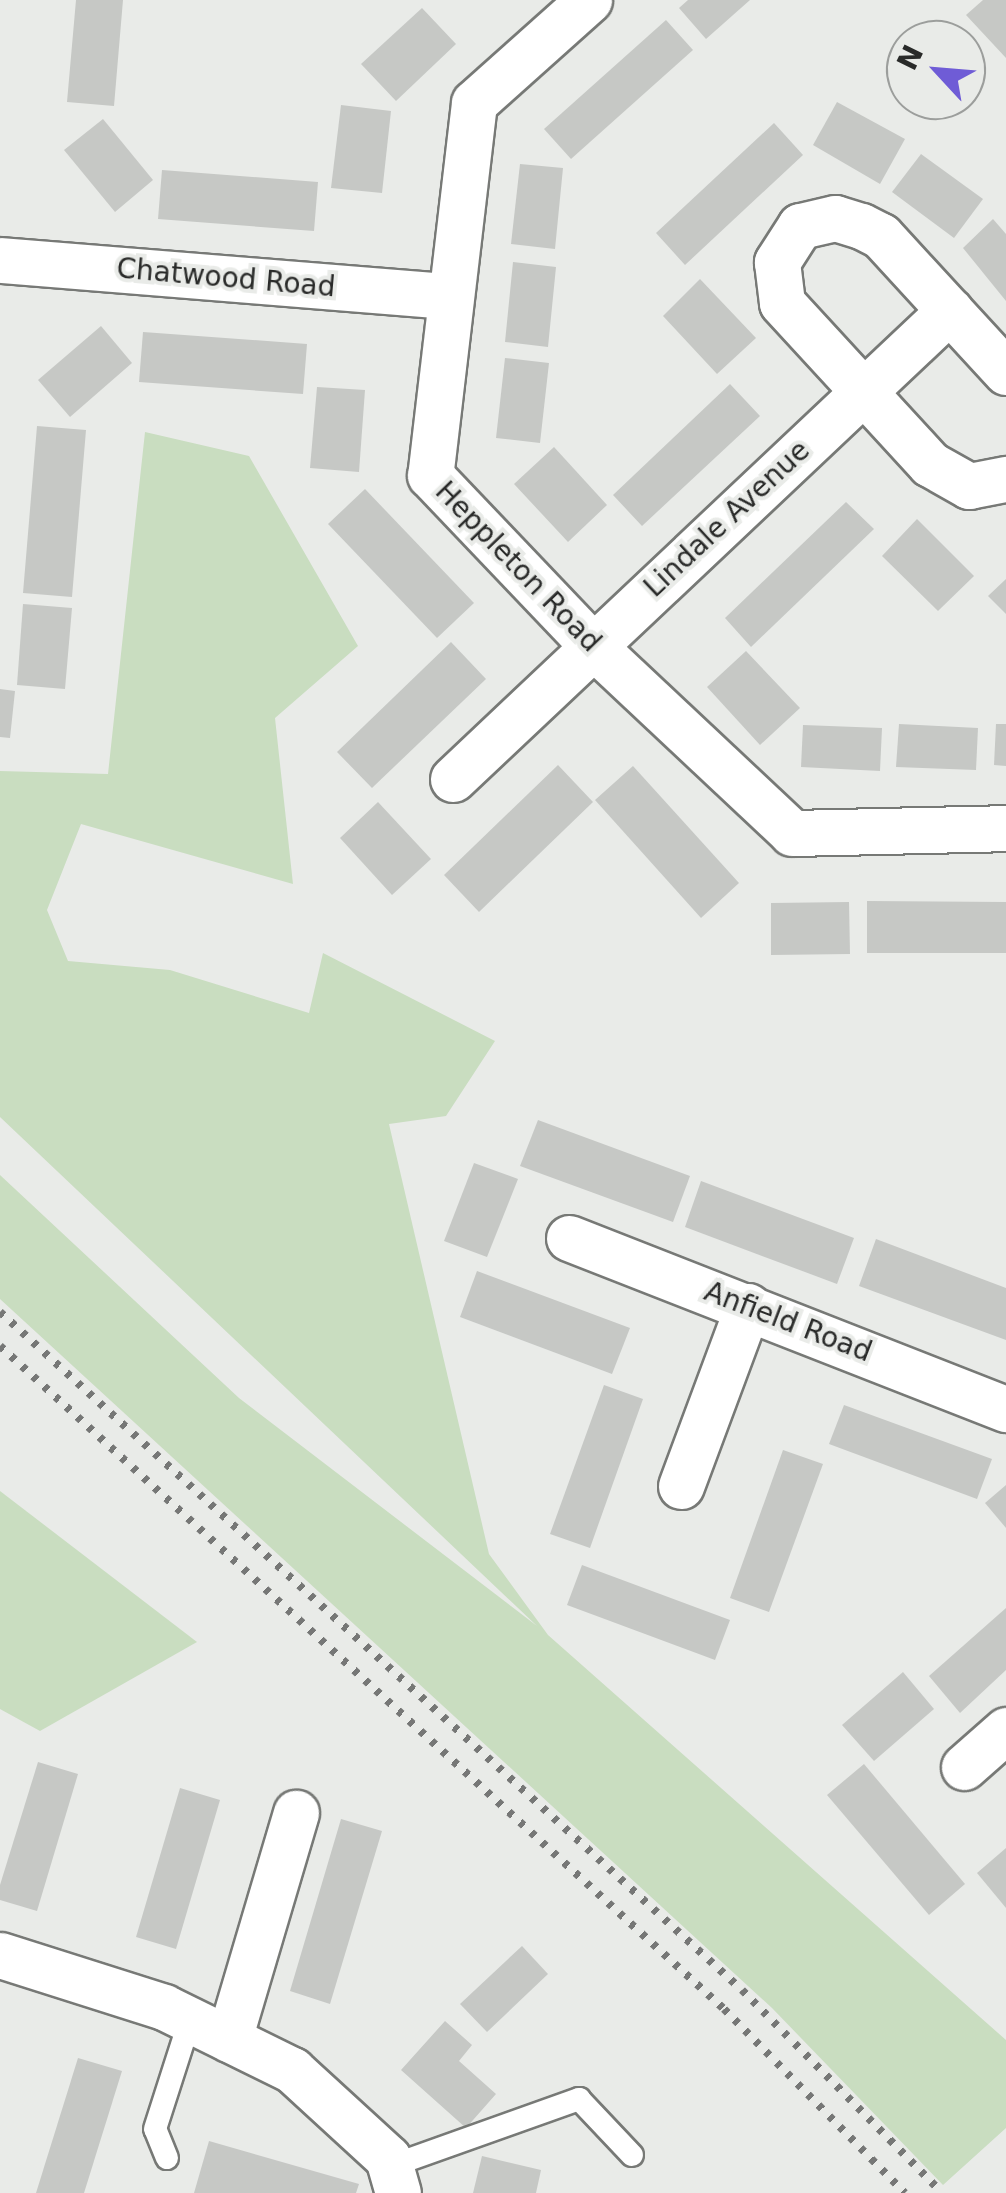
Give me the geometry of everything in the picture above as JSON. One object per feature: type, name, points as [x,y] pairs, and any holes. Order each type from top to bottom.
[{"type":"street","name":"Heppleton Road","points":[[562,9],[474,103],[430,476],[592,645],[792,833],[1006,828]]},
{"type":"street","points":[[1006,372],[881,236],[835,218],[800,226],[777,262],[782,304],[930,464],[970,486],[1006,479]]},
{"type":"street","name":"Chatwood Road","points":[[0,260],[451,296]]},
{"type":"street","name":"Lindale Avenue","points":[[452,778],[950,310]]},
{"type":"street","name":"Anfield Road","points":[[569,1238],[1006,1409]]},
{"type":"street","points":[[681,1486],[748,1306]]},
{"type":"street","points":[[964,1768],[1006,1730]]},
{"type":"street","points":[[210,2030],[296,1813]]},
{"type":"street","points":[[0,1954],[210,2030],[292,2070],[395,2179]]},
{"type":"lane","points":[[166,2158],[155,2129],[210,2030]]},
{"type":"lane","points":[[395,2179],[579,2099],[632,2155]]},
{"type":"green space","points":[[145,432],[249,456],[358,646],[275,718],[293,884],[81,824],[47,910],[68,961],[170,970],[309,1013],[323,953],[495,1041],[446,1116],[389,1124],[489,1554],[548,1635],[1006,2040],[1006,2128],[943,2185],[772,2008],[0,1299],[0,1175],[239,1398],[537,1626],[0,1117],[0,771],[108,774]]},
{"type":"green space","points":[[0,1491],[197,1642],[40,1731],[0,1709]]},
{"type":"building","points":[[76,0],[123,0],[114,106],[67,102]]},
{"type":"building","points":[[688,0],[750,0],[706,39],[679,8]]},
{"type":"building","points":[[983,0],[1006,0],[1006,58],[986,36],[986,20],[971,20],[966,15]]},
{"type":"building","points":[[422,8],[456,44],[396,101],[361,64]]},
{"type":"building","points":[[666,20],[693,50],[571,159],[544,129]]},
{"type":"building","points":[[837,102],[905,139],[880,184],[813,145]]},
{"type":"building","points":[[341,105],[391,111],[382,193],[331,188]]},
{"type":"building","points":[[103,119],[153,180],[115,212],[64,150]]},
{"type":"building","points":[[774,123],[803,155],[685,265],[656,233]]},
{"type":"building","points":[[921,154],[983,199],[954,238],[892,192]]},
{"type":"building","points":[[520,164],[563,168],[555,249],[511,244]]},
{"type":"building","points":[[162,170],[318,182],[314,231],[158,219]]},
{"type":"building","points":[[993,219],[1006,234],[1006,301],[963,248]]},
{"type":"building","points":[[513,262],[556,267],[548,347],[505,342]]},
{"type":"building","points":[[700,279],[756,338],[717,374],[663,316]]},
{"type":"building","points":[[101,326],[132,363],[70,417],[38,380]]},
{"type":"building","points":[[143,332],[307,344],[303,394],[139,382]]},
{"type":"building","points":[[505,358],[549,363],[540,443],[496,438]]},
{"type":"building","points":[[730,384],[760,416],[642,526],[613,495]]},
{"type":"building","points":[[317,387],[365,390],[359,472],[310,468]]},
{"type":"building","points":[[37,426],[86,430],[72,597],[23,593]]},
{"type":"building","points":[[554,447],[607,505],[568,542],[514,484]]},
{"type":"building","points":[[365,489],[474,603],[437,638],[328,524]]},
{"type":"building","points":[[846,502],[874,529],[751,647],[725,618]]},
{"type":"building","points":[[917,519],[974,576],[938,611],[882,556]]},
{"type":"building","points":[[1006,579],[1006,614],[988,596]]},
{"type":"building","points":[[23,604],[72,608],[65,689],[17,685]]},
{"type":"building","points":[[451,642],[486,679],[372,788],[337,752]]},
{"type":"building","points":[[746,651],[800,708],[760,745],[707,687]]},
{"type":"building","points":[[0,689],[15,691],[10,738],[0,737]]},
{"type":"building","points":[[899,724],[978,728],[976,770],[896,767]]},
{"type":"building","points":[[996,724],[1006,724],[1006,766],[994,765]]},
{"type":"building","points":[[803,725],[882,728],[880,771],[801,767]]},
{"type":"building","points":[[558,765],[593,802],[479,912],[444,875]]},
{"type":"building","points":[[633,766],[739,883],[701,918],[595,800]]},
{"type":"building","points":[[378,802],[431,859],[392,895],[340,838]]},
{"type":"building","points":[[867,901],[1006,902],[1006,953],[867,953]]},
{"type":"building","points":[[849,902],[850,954],[771,955],[771,903]]},
{"type":"building","points":[[538,1120],[690,1176],[673,1222],[520,1166]]},
{"type":"building","points":[[474,1163],[518,1179],[487,1257],[444,1241]]},
{"type":"building","points":[[701,1181],[854,1238],[837,1284],[685,1227]]},
{"type":"building","points":[[876,1239],[1006,1288],[1006,1340],[859,1286]]},
{"type":"building","points":[[477,1271],[630,1328],[612,1374],[460,1317]]},
{"type":"building","points":[[604,1385],[643,1399],[590,1548],[550,1534]]},
{"type":"building","points":[[844,1405],[992,1459],[977,1499],[829,1444]]},
{"type":"building","points":[[783,1450],[823,1464],[769,1612],[730,1598]]},
{"type":"building","points":[[1006,1485],[1006,1528],[985,1503]]},
{"type":"building","points":[[582,1565],[730,1620],[715,1660],[567,1605]]},
{"type":"building","points":[[1006,1608],[1006,1670],[960,1713],[929,1676]]},
{"type":"building","points":[[903,1672],[934,1709],[874,1761],[842,1725]]},
{"type":"building","points":[[38,1762],[78,1774],[37,1911],[0,1900],[0,1885]]},
{"type":"building","points":[[864,1764],[965,1884],[929,1915],[827,1795]]},
{"type":"building","points":[[180,1788],[220,1800],[176,1949],[136,1937]]},
{"type":"building","points":[[341,1819],[382,1831],[330,2004],[290,1991]]},
{"type":"building","points":[[1006,1848],[1006,1908],[977,1873]]},
{"type":"building","points":[[522,1946],[548,1974],[487,2032],[460,2004]]},
{"type":"building","points":[[445,2021],[472,2045],[459,2061],[496,2094],[466,2128],[401,2070]]},
{"type":"building","points":[[78,2058],[122,2071],[84,2193],[36,2193]]},
{"type":"building","points":[[209,2141],[359,2184],[356,2193],[194,2193]]},
{"type":"building","points":[[482,2156],[541,2170],[536,2193],[473,2193]]},
{"type":"railway","points":[[0,1312],[742,1990],[942,2193]]},
{"type":"railway","points":[[0,1346],[724,2009],[905,2193]]}]
